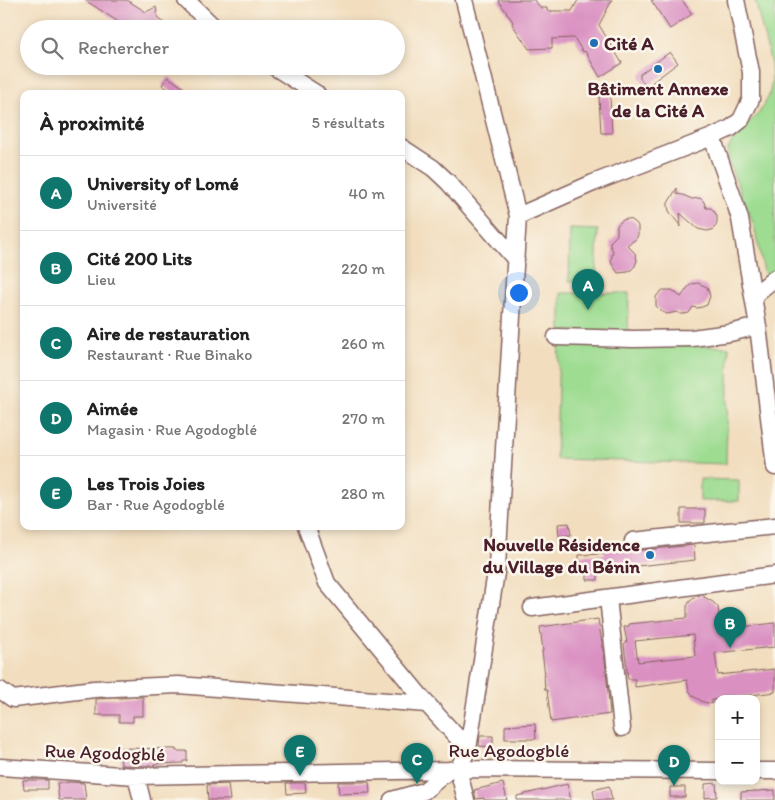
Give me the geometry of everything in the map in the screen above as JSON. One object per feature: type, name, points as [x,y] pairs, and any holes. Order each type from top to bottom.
[{"type":"street","points":[[186,0],[207,20]]},
{"type":"street","points":[[392,800],[424,791],[454,769],[468,749],[497,566],[518,216],[464,0]]},
{"type":"street","points":[[518,216],[593,183],[717,135],[741,120],[751,99],[751,72],[736,0]]},
{"type":"street","points":[[287,75],[311,90]]},
{"type":"street","points":[[717,135],[719,160],[740,219],[758,326],[775,467]]},
{"type":"street","points":[[405,150],[433,168],[448,182],[516,260]]},
{"type":"street","points":[[753,296],[775,278]]},
{"type":"street","points":[[556,337],[692,338],[730,333],[758,326]]},
{"type":"street","points":[[633,541],[775,526]]},
{"type":"street","points":[[307,530],[327,583],[427,704],[468,749]]},
{"type":"street","points":[[532,608],[775,575]]},
{"type":"street","points":[[608,598],[622,728]]},
{"type":"street","points":[[0,690],[13,699],[94,688],[178,685],[427,704]]},
{"type":"street","name":"Rue Agodogblé","points":[[0,768],[136,776],[454,769],[715,771]]},
{"type":"street","points":[[454,769],[466,800]]},
{"type":"street","points":[[760,771],[775,771]]},
{"type":"street","points":[[136,776],[142,800]]},
{"type":"green space","points":[[755,0],[775,0],[775,280],[766,281],[754,226],[729,163],[728,149],[735,136],[759,113],[769,96],[772,82],[771,64]]},
{"type":"green space","points":[[570,229],[598,230],[596,282],[569,281]]},
{"type":"green space","points":[[561,293],[629,293],[628,331],[561,331]]},
{"type":"green space","points":[[559,341],[729,347],[726,464],[556,459]]},
{"type":"green space","points":[[700,479],[739,480],[739,501],[700,501]]},
{"type":"building","points":[[85,0],[127,0],[146,12],[156,7],[160,20],[115,20]]},
{"type":"building","name":"Cité A","points":[[498,0],[534,0],[541,8],[547,8],[547,11],[572,11],[578,0],[612,0],[599,25],[622,63],[600,77],[585,51],[583,52],[574,38],[552,39],[552,48],[529,49]]},
{"type":"building","name":"Cité A","points":[[651,0],[682,0],[692,14],[670,29]]},
{"type":"building","name":"Bâtiment Annexe de la Cité A","points":[[670,52],[678,63],[646,87],[640,78],[640,74]]},
{"type":"building","points":[[168,77],[187,90],[169,90],[162,85]]},
{"type":"building","points":[[610,96],[612,133],[601,133],[599,97]]},
{"type":"building","points":[[677,188],[677,194],[692,199],[700,198],[706,208],[711,208],[714,211],[717,221],[716,226],[712,230],[698,229],[680,213],[681,227],[669,211],[668,206]]},
{"type":"building","points":[[627,219],[632,220],[638,226],[636,239],[627,245],[635,253],[637,260],[631,270],[618,273],[612,264],[613,251],[610,242],[617,235],[619,223]]},
{"type":"building","points":[[698,283],[707,287],[710,296],[707,305],[697,308],[693,307],[689,313],[683,314],[677,312],[667,314],[656,306],[656,297],[663,290],[672,290],[681,297],[688,287]]},
{"type":"building","points":[[681,509],[705,509],[705,523],[681,523]]},
{"type":"building","points":[[569,523],[571,535],[559,536],[558,524]]},
{"type":"building","name":"Nouvelle Résidence du Village du Bénin","points":[[694,545],[695,560],[598,570],[598,580],[587,580],[587,569],[579,569],[579,555],[605,554],[604,550],[626,548],[634,551]]},
{"type":"building","points":[[704,595],[704,597],[718,607],[719,614],[716,630],[775,623],[775,647],[715,653],[718,675],[775,669],[775,692],[751,695],[715,695],[712,704],[703,702],[693,696],[689,690],[687,680],[635,687],[635,679],[628,679],[624,644],[627,642],[624,627],[629,626],[629,624],[687,618],[687,606],[697,596]],"holes":[[[693,635],[695,656],[638,662],[635,641]]]},
{"type":"building","points":[[598,619],[605,660],[610,714],[551,722],[547,690],[545,690],[540,627]]},
{"type":"building","points":[[143,697],[143,716],[133,716],[133,722],[119,722],[119,715],[96,715],[96,699]]},
{"type":"building","points":[[535,724],[536,739],[505,739],[505,726]]},
{"type":"building","points":[[480,736],[493,736],[493,747],[479,746]]},
{"type":"building","points":[[120,748],[176,749],[176,751],[187,751],[187,761],[183,761],[183,763],[154,764],[155,766],[121,765]]},
{"type":"building","points":[[23,780],[48,780],[48,789],[24,789]]},
{"type":"building","points":[[338,782],[369,782],[370,793],[339,794]]},
{"type":"building","points":[[57,783],[84,783],[86,800],[59,800]]},
{"type":"building","points":[[286,783],[305,783],[306,793],[287,794]]},
{"type":"building","points":[[503,783],[507,800],[476,799],[474,790]]},
{"type":"building","points":[[715,783],[717,797],[705,798],[705,784]]},
{"type":"building","points":[[228,784],[230,800],[208,800],[207,785]]},
{"type":"building","points":[[567,784],[571,800],[517,800],[517,796]]},
{"type":"building","points":[[609,786],[612,800],[595,800],[593,790]]},
{"type":"building","points":[[670,787],[685,787],[685,797],[670,797]]},
{"type":"building","points":[[775,790],[775,800],[741,800],[741,792]]},
{"type":"place","name":"Cité A","points":[[594,43]]},
{"type":"place","name":"Bâtiment Annexe de la Cité A","points":[[658,69]]},
{"type":"place","name":"University of Lomé","points":[[588,310]]},
{"type":"place","name":"Nouvelle Résidence du Village du Bénin","points":[[650,555]]},
{"type":"place","name":"Cité 200 Lits","points":[[730,648]]},
{"type":"place","name":"Les Trois Joies","points":[[300,776]]},
{"type":"place","name":"Aire de restauration","points":[[417,784]]},
{"type":"place","name":"Aimée","points":[[674,786]]}]
